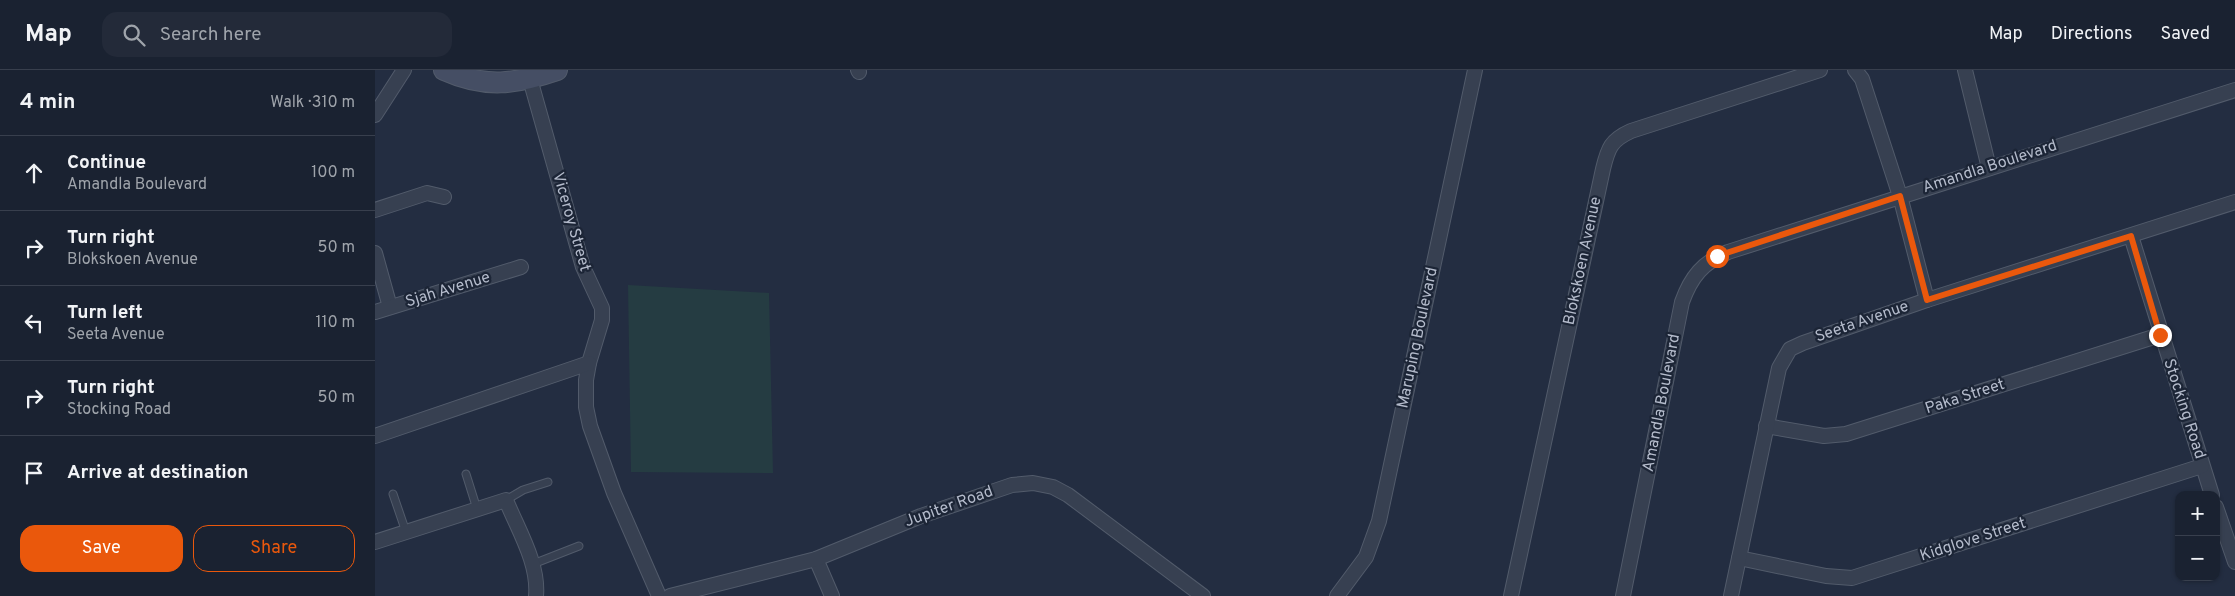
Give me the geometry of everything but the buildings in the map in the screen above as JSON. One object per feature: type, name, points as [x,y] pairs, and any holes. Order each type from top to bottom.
[{"type":"street","points":[[375,115],[404,70]]},
{"type":"street","points":[[444,70],[482,83],[508,83],[530,79],[557,70]]},
{"type":"street","name":"Maruping Boulevard","points":[[1337,596],[1366,557],[1379,521],[1475,70]]},
{"type":"street","name":"Blokskoen Avenue","points":[[1511,596],[1603,169],[1612,144],[1616,139],[1631,132],[1820,70]]},
{"type":"street","points":[[1855,70],[1862,79],[1900,196],[1927,300]]},
{"type":"street","points":[[1965,70],[1989,168]]},
{"type":"street","name":"Viceroy Street","points":[[530,79],[583,267],[602,308],[602,320],[589,363],[585,395],[590,426],[614,493],[659,596]]},
{"type":"street","name":"Amandla Boulevard","points":[[1623,596],[1680,312],[1691,279],[1707,262],[1728,252],[2235,90]]},
{"type":"street","points":[[375,210],[427,193],[444,197]]},
{"type":"street","name":"Seeta Avenue","points":[[1731,596],[1779,368],[1790,349],[1803,342],[1927,300],[2235,202]]},
{"type":"street","name":"Stocking Road","points":[[2131,236],[2160,335],[2211,491]]},
{"type":"street","points":[[375,253],[390,307]]},
{"type":"street","name":"Sjah Avenue","points":[[375,312],[521,267]]},
{"type":"street","name":"Paka Street","points":[[1766,426],[1824,436],[1846,434],[2160,335]]},
{"type":"street","points":[[375,436],[589,363]]},
{"type":"street","name":"Kidglove Street","points":[[1739,558],[1826,576],[1852,578],[2203,466]]},
{"type":"street","name":"Jupiter Road","points":[[670,596],[816,559],[921,516],[988,492],[1033,482],[1053,487],[1068,495],[1203,596]]},
{"type":"street","points":[[375,542],[505,500],[533,564],[536,579],[536,596]]},
{"type":"street","points":[[2220,519],[2235,562]]},
{"type":"street","points":[[816,559],[832,596]]},
{"type":"lane","points":[[466,474],[477,509]]},
{"type":"lane","points":[[505,500],[523,490],[549,482]]},
{"type":"lane","points":[[393,494],[406,532]]},
{"type":"lane","points":[[533,564],[579,546]]},
{"type":"green space","points":[[628,285],[769,293],[773,473],[631,472]]},
{"type":"route","points":[[1717,256],[1900,196],[1927,300],[2131,236],[2160,335]]}]
